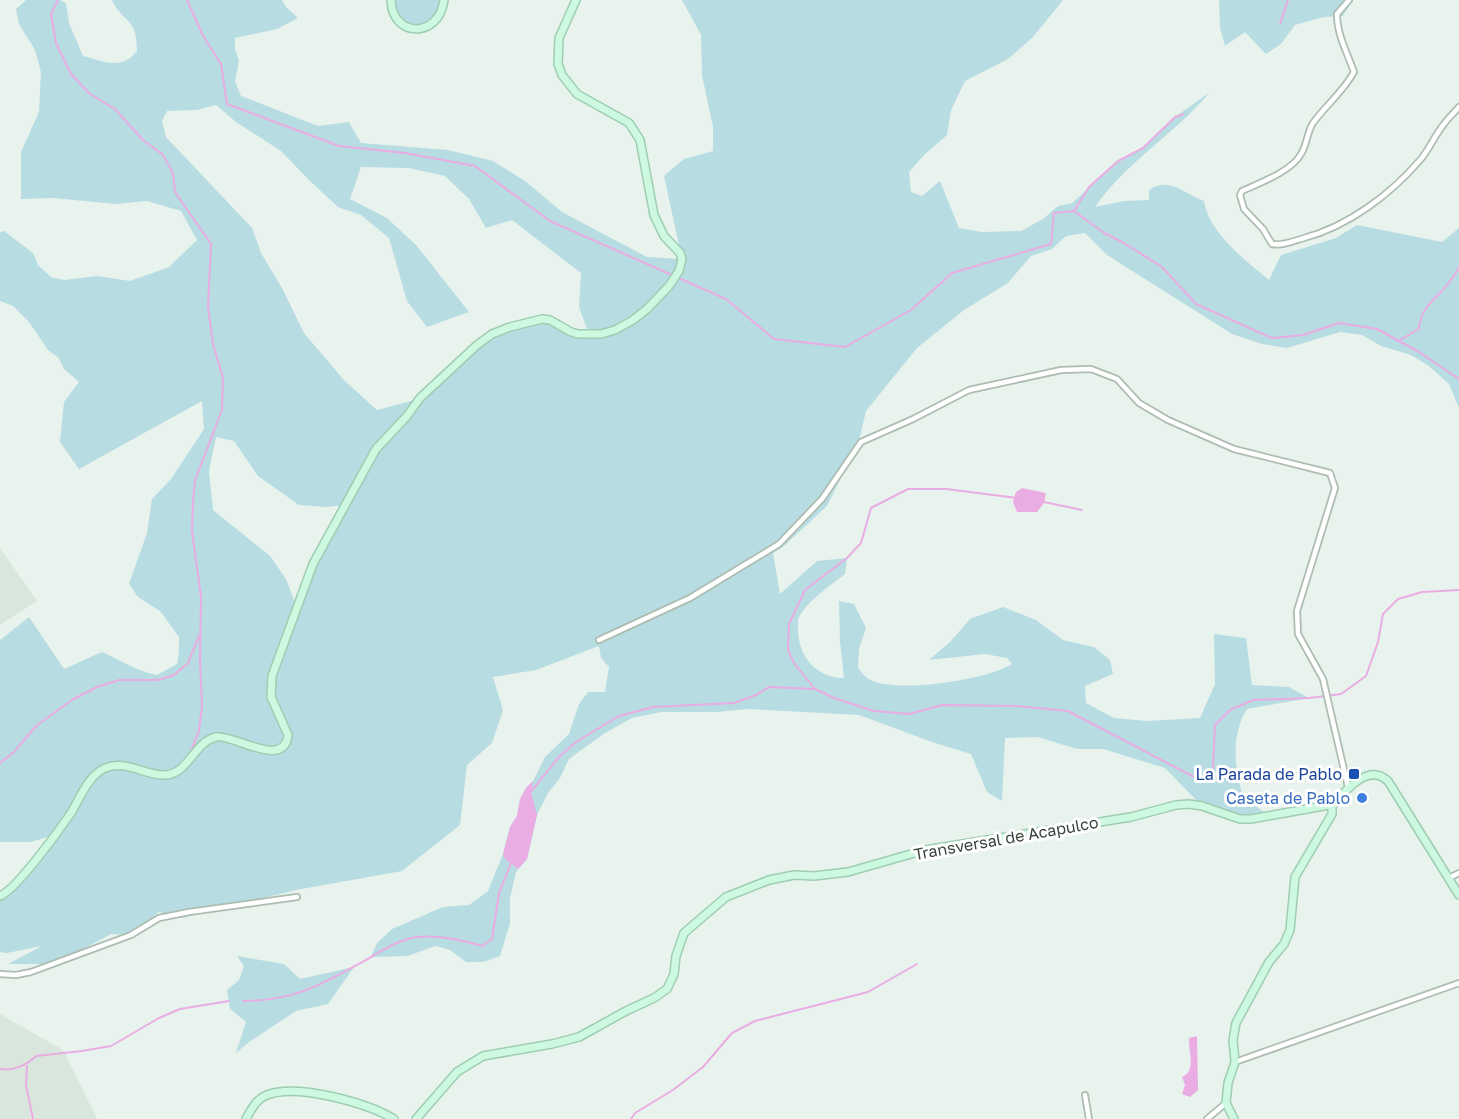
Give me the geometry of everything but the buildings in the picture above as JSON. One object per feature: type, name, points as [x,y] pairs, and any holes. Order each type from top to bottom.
[{"type":"street","points":[[391,0],[392,9],[398,20],[409,28],[417,30],[431,25],[436,20],[441,13],[444,0]]},
{"type":"street","points":[[0,897],[14,886],[34,862],[70,813],[83,790],[100,771],[118,766],[169,775],[178,771],[202,745],[216,738],[226,737],[266,750],[279,749],[285,745],[288,735],[271,697],[272,676],[313,564],[376,449],[407,416],[420,398],[477,345],[492,334],[542,319],[557,322],[570,332],[578,334],[601,334],[615,330],[647,309],[669,286],[679,271],[682,259],[680,253],[664,236],[654,215],[640,140],[635,131],[621,118],[577,94],[562,75],[558,64],[559,38],[576,0]]},
{"type":"street","points":[[1349,0],[1337,14],[1340,37],[1354,72],[1345,88],[1325,107],[1311,126],[1301,156],[1282,171],[1242,191],[1240,195],[1244,209],[1263,229],[1272,244],[1301,239],[1327,230],[1353,217],[1379,198],[1422,158],[1444,124],[1459,107]]},
{"type":"street","points":[[599,640],[690,598],[778,544],[822,498],[861,442],[969,390],[1061,370],[1091,369],[1117,379],[1139,403],[1168,420],[1234,449],[1330,473],[1335,488],[1297,611],[1298,634],[1323,679],[1348,787]]},
{"type":"street","points":[[1234,1119],[1226,1103],[1228,1083],[1234,1062],[1233,1040],[1236,1023],[1269,962],[1284,944],[1290,930],[1294,877],[1326,826],[1333,811],[1332,806],[1348,787],[1376,774],[1388,781],[1459,894]]},
{"type":"street","name":"Transversal de Acapulco","points":[[416,1119],[457,1072],[483,1056],[579,1037],[654,998],[667,989],[674,974],[676,956],[684,933],[726,897],[769,880],[794,875],[814,876],[848,872],[925,850],[1131,817],[1176,806],[1202,806],[1240,819],[1251,819],[1332,806]]},
{"type":"street","points":[[1449,878],[1459,873]]},
{"type":"street","points":[[0,974],[16,975],[31,972],[131,935],[159,918],[297,897]]},
{"type":"street","points":[[1234,1062],[1459,983]]},
{"type":"street","points":[[246,1119],[253,1106],[267,1095],[283,1091],[300,1091],[351,1101],[379,1110],[394,1119]]},
{"type":"street","points":[[1085,1095],[1089,1119]]},
{"type":"street","points":[[1207,1119],[1226,1103]]},
{"type":"shaded area","points":[[26,0],[60,0],[66,3],[69,23],[83,56],[118,63],[125,61],[137,51],[136,40],[132,26],[112,0],[282,0],[298,18],[277,29],[235,38],[235,49],[239,61],[235,81],[241,96],[318,126],[349,122],[361,143],[448,150],[493,161],[525,181],[562,212],[647,257],[682,259],[664,176],[684,159],[713,151],[713,127],[702,75],[701,35],[682,0],[1063,0],[1033,37],[1008,59],[965,81],[951,110],[947,135],[909,172],[911,192],[922,196],[940,181],[959,228],[982,232],[1021,231],[1043,219],[1058,206],[1072,203],[1118,162],[1143,148],[1175,117],[1210,92],[1197,107],[1121,176],[1095,207],[1124,201],[1149,200],[1149,190],[1157,186],[1170,185],[1204,201],[1207,213],[1220,235],[1239,255],[1269,280],[1281,255],[1336,238],[1357,225],[1442,242],[1459,228],[1459,408],[1449,384],[1429,366],[1411,355],[1381,346],[1362,335],[1340,332],[1287,348],[1262,344],[1232,334],[1107,255],[1085,233],[1066,236],[1052,249],[1031,256],[1008,283],[964,310],[917,348],[866,411],[859,441],[827,506],[784,546],[773,553],[780,594],[817,561],[847,558],[845,574],[812,601],[798,620],[801,648],[810,664],[817,670],[834,677],[844,678],[839,601],[854,604],[866,628],[859,649],[858,668],[867,678],[879,683],[896,685],[962,680],[1000,670],[1012,664],[1007,658],[985,654],[929,660],[950,642],[970,619],[1003,607],[1036,620],[1063,640],[1094,647],[1110,660],[1113,674],[1085,686],[1086,703],[1114,718],[1147,721],[1200,718],[1215,684],[1214,634],[1246,638],[1252,685],[1289,687],[1309,698],[1247,709],[1238,730],[1236,764],[1243,797],[1268,815],[1251,819],[1202,806],[1165,768],[1103,749],[1077,749],[1038,737],[1005,738],[1002,801],[987,792],[971,754],[859,715],[748,709],[717,712],[661,712],[632,718],[605,733],[569,759],[537,815],[527,859],[516,872],[510,898],[510,923],[500,956],[483,962],[466,962],[450,950],[435,946],[408,956],[371,957],[377,943],[392,929],[443,907],[469,905],[488,891],[503,854],[510,827],[517,816],[520,799],[526,788],[533,781],[545,757],[569,734],[579,704],[588,692],[605,692],[609,667],[601,658],[599,646],[536,670],[493,677],[503,710],[492,743],[467,765],[460,825],[402,871],[296,890],[182,918],[159,912],[131,935],[111,934],[70,956],[44,964],[8,964],[42,946],[7,953],[0,952],[0,896],[4,895],[54,835],[31,842],[0,842],[0,640],[29,617],[64,669],[102,652],[136,669],[157,675],[177,664],[179,637],[160,611],[138,597],[129,584],[147,533],[152,499],[171,479],[204,429],[202,401],[79,469],[60,442],[64,402],[79,382],[64,369],[59,358],[48,350],[29,322],[13,306],[0,301],[0,232],[4,231],[33,253],[38,265],[51,277],[64,280],[97,276],[130,281],[169,267],[197,240],[181,211],[147,201],[116,204],[53,198],[21,199],[21,152],[39,112],[41,72],[35,50],[19,24],[16,9]],"holes":[[[216,105],[236,122],[281,151],[338,207],[361,215],[389,238],[407,301],[427,327],[469,312],[416,245],[387,218],[350,199],[361,167],[409,168],[445,176],[469,199],[486,228],[512,220],[581,273],[579,307],[589,334],[542,319],[492,334],[422,398],[377,410],[344,380],[304,333],[282,288],[261,253],[252,228],[166,137],[162,121],[167,111],[197,110]],[[216,437],[234,441],[258,476],[299,505],[326,507],[347,505],[314,563],[297,608],[286,579],[270,556],[213,510],[209,471]]]},
{"type":"shaded area","points":[[392,0],[445,0],[442,12],[418,29],[399,20]]},
{"type":"shaded area","points":[[1219,0],[1353,0],[1343,16],[1324,17],[1295,25],[1281,44],[1266,54],[1245,32],[1225,46],[1220,27]]},
{"type":"shaded area","points":[[1022,488],[1046,493],[1044,503],[1037,512],[1017,512],[1013,502],[1016,492]]},
{"type":"shaded area","points":[[0,548],[37,601],[0,625]]},
{"type":"shaded area","points":[[533,781],[531,792],[537,815],[527,859],[518,869],[505,859],[503,854],[510,827],[517,816],[520,799]]},
{"type":"shaded area","points":[[237,956],[284,964],[300,979],[354,967],[328,1004],[296,1011],[236,1053],[246,1022],[230,1009],[227,990],[239,980],[244,966]]},
{"type":"shaded area","points":[[0,1014],[63,1050],[97,1119],[0,1119]]},
{"type":"shaded area","points":[[1197,1036],[1198,1090],[1190,1097],[1182,1094],[1185,1085],[1182,1077],[1187,1074],[1191,1065],[1189,1038]]},
{"type":"waterway","points":[[58,0],[51,14],[56,43],[71,74],[90,94],[115,109],[143,140],[163,155],[173,173],[175,192],[211,244],[208,307],[213,344],[223,378],[222,410],[195,480],[193,501],[192,531],[201,597],[202,705],[199,731],[190,753]]},
{"type":"waterway","points":[[187,0],[203,36],[221,64],[227,104],[339,146],[405,153],[475,166],[550,221],[726,299],[774,339],[845,347],[911,310],[952,273],[1051,244],[1054,213],[1074,211],[1104,233],[1162,267],[1196,304],[1272,338],[1303,335],[1339,323],[1377,329],[1419,352],[1459,379]]},
{"type":"waterway","points":[[1280,24],[1288,0]]},
{"type":"waterway","points":[[1074,211],[1089,187],[1118,161],[1143,148],[1175,117],[1183,114]]},
{"type":"waterway","points":[[1398,341],[1419,329],[1425,310],[1459,268]]},
{"type":"waterway","points":[[814,688],[794,663],[788,650],[789,624],[805,590],[847,558],[861,543],[871,508],[908,489],[946,489],[1017,498]]},
{"type":"waterway","points":[[1044,502],[1082,510]]},
{"type":"waterway","points":[[529,794],[559,757],[576,742],[619,716],[653,707],[734,703],[756,695],[769,687],[815,689],[874,711],[909,714],[942,705],[1017,706],[1068,711],[1196,778],[1210,777],[1213,766],[1215,725],[1230,710],[1253,700],[1309,698],[1341,694],[1366,676],[1378,642],[1383,614],[1398,599],[1422,592],[1459,590]]},
{"type":"waterway","points":[[0,763],[14,752],[36,726],[72,700],[97,687],[119,680],[158,680],[174,675],[188,663],[199,636]]},
{"type":"waterway","points":[[243,1001],[277,998],[306,990],[394,944],[413,938],[444,938],[482,946],[492,939],[499,893],[511,863]]},
{"type":"waterway","points":[[631,1119],[635,1113],[673,1090],[703,1067],[732,1033],[755,1021],[868,992],[917,964]]},
{"type":"waterway","points":[[0,1069],[20,1067],[36,1056],[111,1046],[159,1018],[180,1009],[229,1001]]},
{"type":"waterway","points":[[27,1066],[26,1085],[33,1119]]},
{"type":"place","name":"La Parada de Pablo","points":[[1354,774]]},
{"type":"place","name":"Caseta de Pablo","points":[[1362,798]]}]
